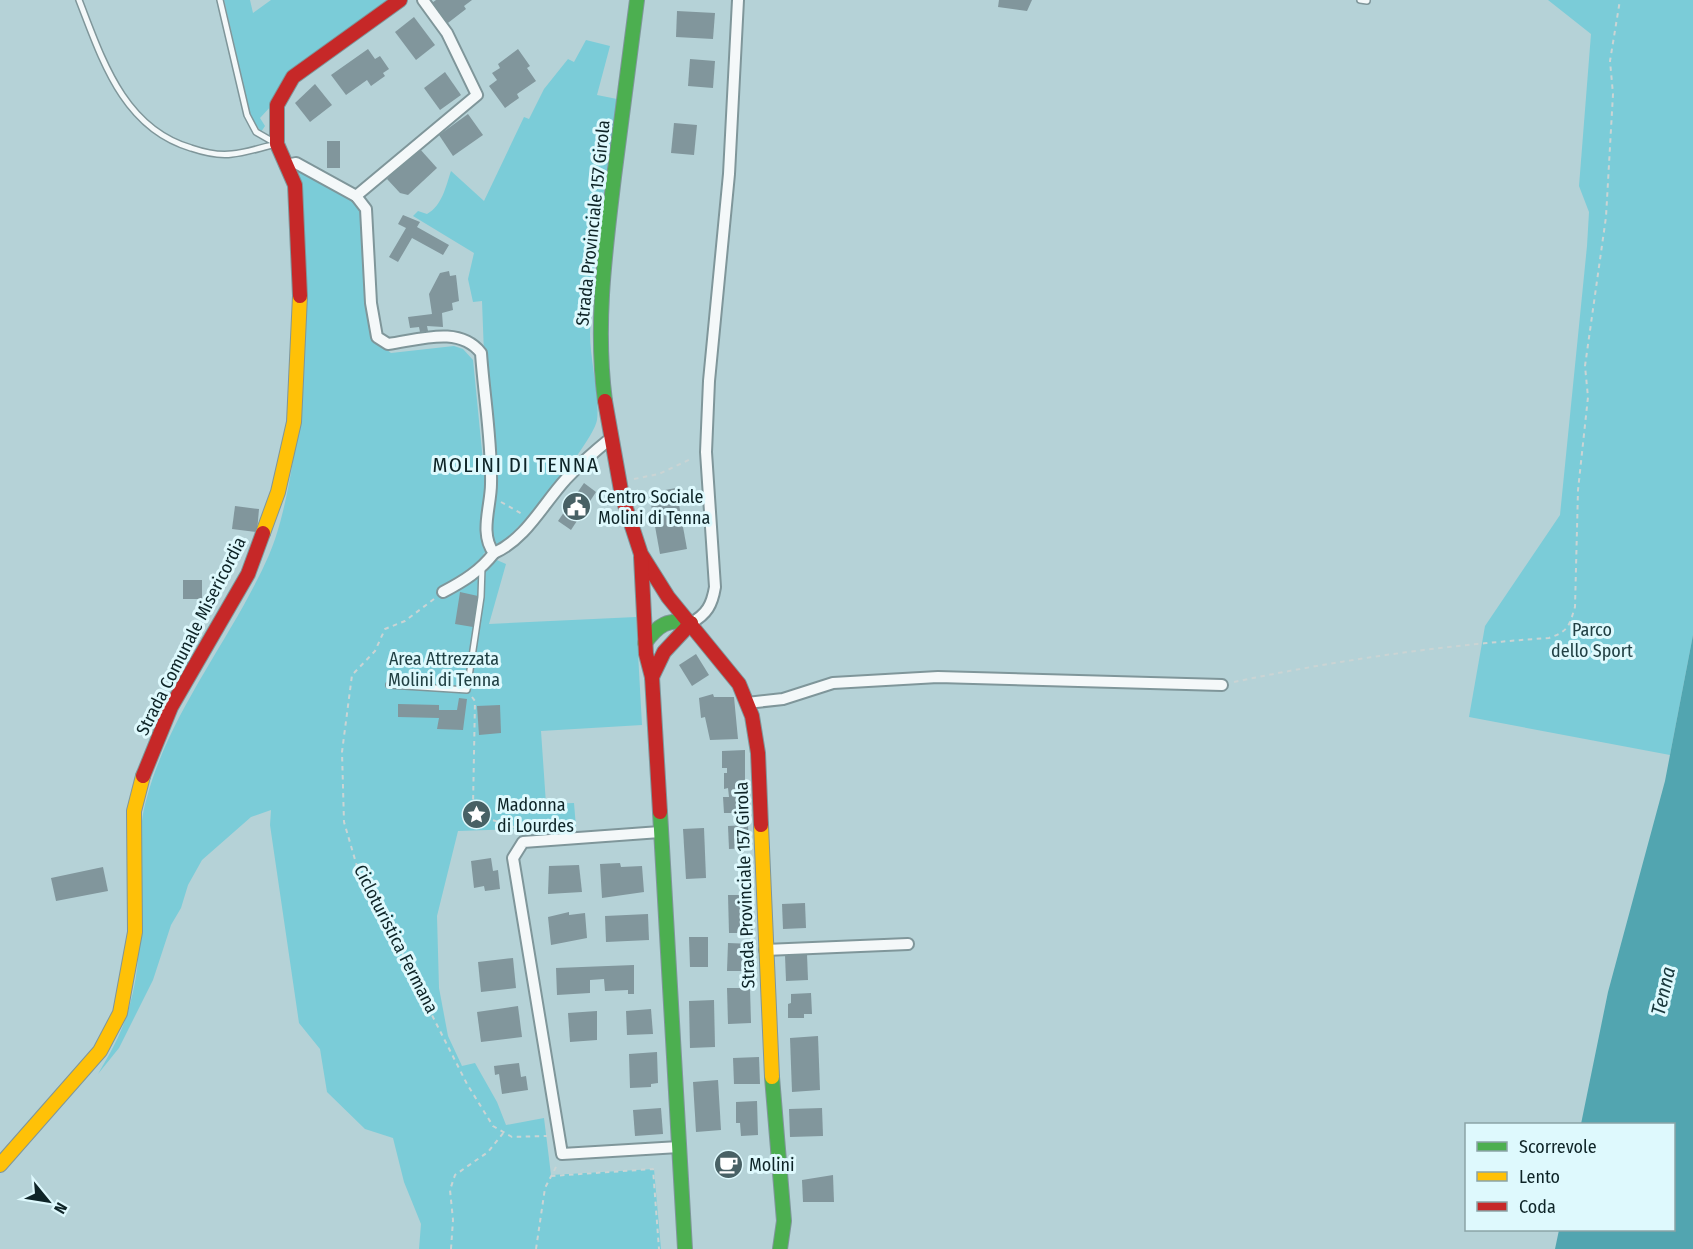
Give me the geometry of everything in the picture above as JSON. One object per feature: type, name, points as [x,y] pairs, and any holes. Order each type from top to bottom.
[{"type":"main road","name":"Strada Comunale Misericordia","points":[[0,1165],[100,1050],[120,1014],[135,932],[134,811],[144,770],[171,707],[248,574],[278,492],[294,422],[301,274],[295,185],[277,144],[277,105],[293,77],[400,0]]},
{"type":"main road","name":"Strada Provinciale 157 Girola","points":[[637,0],[606,245],[600,316],[601,369],[610,438],[619,482],[641,554],[645,643],[652,676],[685,1249]]},
{"type":"main road","name":"Strada Provinciale 157 Girola","points":[[641,554],[668,597],[720,657],[738,684],[752,716],[758,753],[768,1030],[784,1221],[780,1249]]},
{"type":"main road","points":[[645,643],[656,627],[666,621],[676,619],[691,623],[664,652],[652,676]]},
{"type":"street","points":[[356,196],[477,95],[447,33],[423,0]]},
{"type":"street","points":[[691,623],[703,616],[713,602],[715,587],[706,452],[709,381],[729,174],[738,0]]},
{"type":"street","points":[[286,165],[296,163],[356,196],[366,209],[372,303],[377,337],[388,344],[447,335],[460,337],[473,343],[481,353],[491,484],[487,533],[489,545],[494,552]]},
{"type":"street","points":[[443,592],[482,567],[494,552],[504,548],[537,516],[565,481],[610,438]]},
{"type":"street","points":[[747,703],[783,699],[833,683],[938,677],[1222,685]]},
{"type":"street","points":[[660,832],[523,842],[513,858],[562,1154],[679,1147]]},
{"type":"street","points":[[765,950],[908,944]]},
{"type":"lane","points":[[79,0],[109,76],[140,121],[179,144],[205,152],[231,155],[277,144]]},
{"type":"lane","points":[[220,0],[247,114],[256,132],[277,144]]},
{"type":"lane","points":[[1360,0],[1367,1]]},
{"type":"lane","points":[[389,685],[467,690],[481,597],[482,567]]},
{"type":"path","points":[[1222,685],[1305,667],[1406,651],[1549,638],[1565,632],[1575,607],[1578,490],[1588,397],[1585,366],[1606,217],[1613,94],[1610,61],[1620,0]]},
{"type":"path","points":[[619,482],[659,474],[706,452]]},
{"type":"path","points":[[491,484],[498,499],[509,508],[523,515],[537,516]]},
{"type":"path","name":"Cicloturistica Fermana","points":[[443,592],[405,621],[385,629],[375,651],[352,675],[342,752],[344,822],[361,880],[396,935],[407,966],[467,1084],[493,1126],[504,1132]]},
{"type":"path","points":[[467,690],[476,701],[473,806],[488,819],[516,828],[523,842]]},
{"type":"path","points":[[451,1249],[453,1220],[450,1190],[455,1175],[488,1152],[504,1132],[512,1137],[559,1136]]},
{"type":"path","points":[[536,1249],[546,1188],[562,1154]]},
{"type":"path","points":[[551,1176],[653,1169],[659,1249]]},
{"type":"green space","points":[[224,0],[250,0],[253,13],[271,0],[394,0],[290,75],[272,105],[260,118],[265,126],[261,132],[251,117]]},
{"type":"green space","name":"Parco dello Sport","points":[[1548,0],[1693,0],[1693,635],[1670,755],[1469,717],[1485,626],[1560,515],[1587,246],[1589,212],[1579,186],[1591,34]]},
{"type":"green space","points":[[586,40],[610,46],[597,95],[617,99],[591,304],[590,344],[598,411],[597,420],[583,447],[553,488],[520,525],[496,546],[491,540],[482,301],[473,302],[468,279],[474,253],[413,216],[418,211],[427,214],[436,206],[443,195],[451,171],[484,201],[524,117],[529,119],[544,89],[568,59],[574,62]]},
{"type":"green space","name":"Area Attrezzata Molini di Tenna","points":[[300,170],[355,199],[365,213],[376,342],[391,353],[454,346],[463,349],[473,360],[486,492],[483,535],[486,552],[483,554],[506,564],[489,624],[636,617],[642,725],[541,731],[546,804],[574,803],[576,827],[458,831],[437,916],[439,988],[448,1036],[462,1066],[475,1063],[497,1102],[506,1125],[544,1118],[551,1175],[654,1169],[661,1249],[419,1249],[421,1224],[404,1182],[393,1138],[365,1129],[327,1092],[320,1049],[299,1023],[270,825],[271,810],[251,817],[202,860],[188,885],[181,908],[171,925],[153,980],[119,1048],[98,1074],[124,1022],[134,990],[140,931],[141,830],[147,797],[171,734],[269,555],[284,507],[299,422],[295,175]]},
{"type":"water","name":"Tenna","points":[[1693,635],[1693,1249],[1555,1249],[1559,1231],[1675,1231],[1675,1123],[1581,1123],[1608,992],[1665,781]]},
{"type":"building","points":[[436,0],[472,0],[464,6],[466,9],[444,26],[429,5]]},
{"type":"building","points":[[999,0],[1032,0],[1027,11],[998,7]]},
{"type":"building","points":[[677,11],[715,13],[713,39],[676,37]]},
{"type":"building","points":[[414,17],[435,45],[416,60],[395,32]]},
{"type":"building","points":[[368,49],[375,59],[380,56],[389,69],[383,73],[385,76],[371,86],[367,80],[346,95],[331,75]]},
{"type":"building","points":[[518,49],[530,66],[527,68],[536,81],[517,94],[519,98],[505,108],[489,86],[497,80],[492,73],[500,68],[498,64]]},
{"type":"building","points":[[690,59],[715,61],[713,88],[688,86]]},
{"type":"building","points":[[445,72],[461,95],[440,110],[424,88]]},
{"type":"building","points":[[315,84],[332,105],[310,122],[295,103]]},
{"type":"building","points":[[468,114],[483,135],[453,156],[439,135]]},
{"type":"building","points":[[674,123],[697,125],[694,155],[671,153]]},
{"type":"building","points":[[327,141],[340,141],[340,168],[327,168]]},
{"type":"building","points":[[419,148],[437,168],[408,195],[400,193],[387,179]]},
{"type":"building","points":[[403,215],[420,222],[417,227],[449,245],[443,255],[412,238],[398,262],[389,257],[406,228],[398,224]]},
{"type":"building","points":[[449,271],[450,276],[456,275],[459,301],[452,303],[453,310],[442,313],[443,327],[427,326],[428,331],[420,332],[419,327],[410,328],[408,317],[432,314],[429,294],[440,273]]},
{"type":"building","name":"Centro Sociale Molini di Tenna","points":[[584,483],[596,492],[571,530],[558,521]]},
{"type":"building","points":[[676,488],[687,549],[660,554],[649,493]]},
{"type":"building","points":[[235,506],[259,509],[257,532],[232,529]]},
{"type":"building","points":[[183,580],[202,580],[202,599],[183,599]]},
{"type":"building","points":[[460,592],[478,596],[473,627],[455,624]]},
{"type":"building","points":[[696,654],[709,675],[692,686],[679,665]]},
{"type":"building","points":[[713,694],[714,697],[734,697],[738,739],[710,740],[705,717],[701,718],[699,698]]},
{"type":"building","points":[[459,698],[467,699],[463,730],[437,729],[439,718],[398,717],[398,704],[439,705],[439,710],[457,710]]},
{"type":"building","points":[[500,705],[501,733],[479,735],[477,706]]},
{"type":"building","points":[[745,750],[745,813],[724,813],[723,797],[729,797],[728,788],[724,789],[724,773],[727,773],[727,768],[722,768],[722,751]]},
{"type":"building","points":[[748,825],[749,848],[729,849],[728,826]]},
{"type":"building","points":[[704,828],[706,878],[686,879],[683,829]]},
{"type":"building","points":[[491,858],[493,871],[498,870],[500,889],[485,891],[484,886],[474,888],[471,861]]},
{"type":"building","points":[[620,863],[621,867],[642,866],[644,892],[602,898],[600,864]]},
{"type":"building","points":[[579,865],[582,892],[548,894],[549,866]]},
{"type":"building","points":[[103,867],[108,891],[56,901],[51,878]]},
{"type":"building","points":[[728,895],[752,895],[753,933],[729,933]]},
{"type":"building","points":[[805,903],[806,928],[783,929],[782,904]]},
{"type":"building","points":[[569,912],[569,915],[585,913],[587,938],[551,945],[548,917]]},
{"type":"building","points":[[648,914],[649,940],[606,942],[605,916]]},
{"type":"building","points":[[689,937],[708,937],[708,967],[690,967]]},
{"type":"building","points":[[728,943],[754,944],[752,971],[727,971]]},
{"type":"building","points":[[807,954],[808,980],[786,981],[785,955]]},
{"type":"building","points":[[513,958],[516,988],[481,992],[478,962]]},
{"type":"building","points":[[634,965],[634,994],[628,994],[628,990],[605,991],[604,979],[590,980],[590,993],[557,995],[556,968]]},
{"type":"building","points":[[727,988],[750,988],[751,1023],[728,1024]]},
{"type":"building","points":[[811,993],[812,1014],[804,1014],[804,1018],[788,1018],[791,994]]},
{"type":"building","points":[[714,1000],[715,1047],[690,1048],[689,1001]]},
{"type":"building","points":[[518,1006],[522,1037],[481,1042],[477,1012]]},
{"type":"building","points":[[651,1009],[653,1034],[627,1035],[626,1011]]},
{"type":"building","points":[[597,1011],[597,1040],[570,1042],[568,1013]]},
{"type":"building","points":[[818,1036],[820,1090],[792,1092],[790,1038]]},
{"type":"building","points":[[657,1052],[658,1083],[651,1084],[651,1087],[630,1088],[629,1054]]},
{"type":"building","points":[[759,1057],[760,1084],[734,1084],[733,1058]]},
{"type":"building","points":[[519,1063],[521,1077],[526,1076],[528,1090],[502,1094],[499,1074],[495,1075],[494,1066]]},
{"type":"building","points":[[718,1080],[721,1130],[696,1132],[693,1082]]},
{"type":"building","points":[[757,1101],[758,1135],[741,1136],[740,1123],[736,1123],[736,1102]]},
{"type":"building","points":[[661,1108],[663,1134],[635,1136],[633,1110]]},
{"type":"building","points":[[822,1108],[823,1136],[790,1137],[789,1109]]},
{"type":"building","points":[[833,1175],[834,1202],[803,1202],[802,1180]]},
{"type":"traffic: fast","points":[[605,401],[601,344],[605,261],[637,0]]},
{"type":"traffic: fast","points":[[645,643],[664,624],[676,621],[691,623]]},
{"type":"traffic: fast","points":[[660,812],[685,1249]]},
{"type":"traffic: fast","points":[[772,1077],[784,1221],[780,1249]]},
{"type":"traffic: slow","points":[[263,533],[278,492],[294,422],[300,296]]},
{"type":"traffic: slow","points":[[0,1165],[100,1051],[120,1013],[135,932],[134,811],[143,776]]},
{"type":"traffic: slow","points":[[761,825],[772,1077]]},
{"type":"traffic: jam","points":[[300,296],[295,185],[277,144],[277,105],[293,77],[400,0]]},
{"type":"traffic: jam","points":[[605,401],[622,496],[641,554],[668,597],[739,684],[752,716],[758,753],[761,825]]},
{"type":"traffic: jam","points":[[143,776],[171,707],[248,574],[263,533]]},
{"type":"traffic: jam","points":[[641,557],[646,654],[652,677],[660,812]]},
{"type":"traffic: jam","points":[[652,677],[664,652],[691,623]]},
{"type":"place","name":"Centro Sociale Molini di Tenna","points":[[577,507]]},
{"type":"place","name":"Madonna di Lourdes","points":[[476,815]]},
{"type":"place","name":"Molini","points":[[728,1165]]},
{"type":"district","name":"MOLINI DI TENNA","points":[[516,465]]}]
